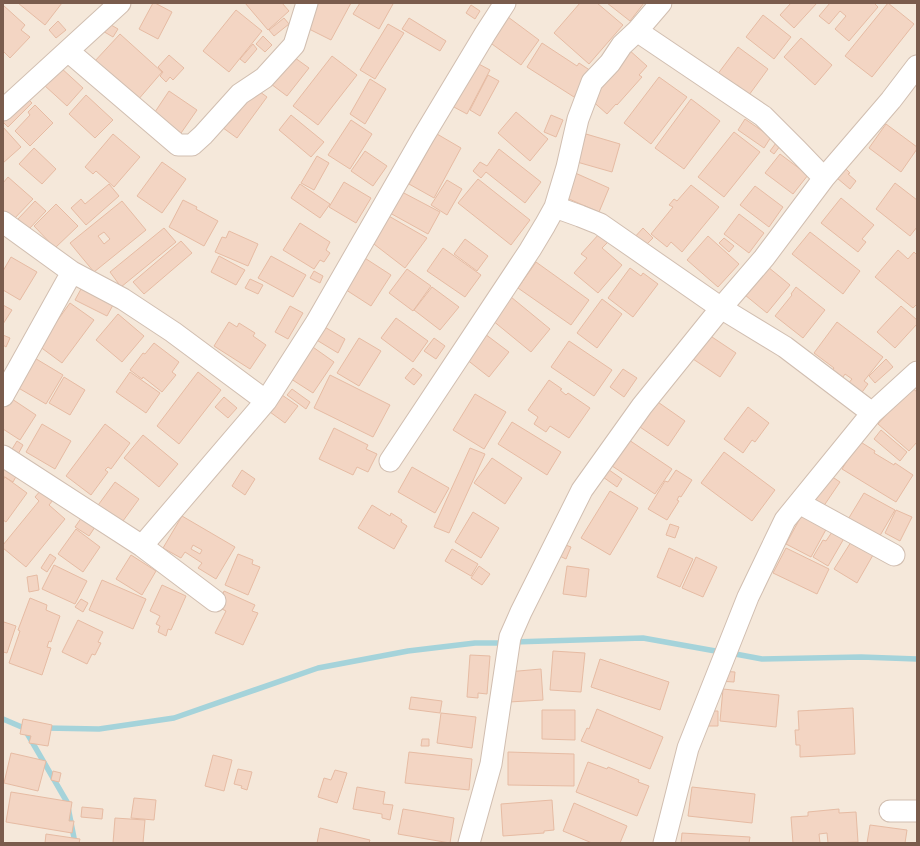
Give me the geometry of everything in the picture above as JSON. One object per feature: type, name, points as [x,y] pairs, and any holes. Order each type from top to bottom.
[{"type":"street","points":[[3,110],[120,3]]},
{"type":"street","points":[[68,51],[178,145],[192,145],[240,94],[264,78],[294,45],[307,3]]},
{"type":"street","points":[[142,546],[266,401],[316,323],[423,137],[505,3]]},
{"type":"street","points":[[390,461],[545,226],[555,207],[567,167],[578,119],[592,82],[610,64],[622,45],[637,31],[661,3]]},
{"type":"street","points":[[637,31],[763,116],[824,178]]},
{"type":"street","points":[[469,843],[491,764],[510,636],[582,490],[642,406],[721,308],[764,258],[824,178],[891,100],[917,66]]},
{"type":"street","points":[[555,207],[600,224],[721,308],[786,347],[872,413]]},
{"type":"street","points":[[3,222],[72,272],[123,299],[174,332],[266,401]]},
{"type":"street","points":[[3,396],[72,272]]},
{"type":"street","points":[[664,843],[688,748],[748,597],[785,520],[872,413],[917,372]]},
{"type":"street","points":[[3,456],[142,546],[215,601]]},
{"type":"street","points":[[799,503],[894,555]]},
{"type":"street","points":[[890,811],[917,811]]},
{"type":"shaded area","points":[[3,3],[917,3],[917,843],[3,843]]},
{"type":"building","points":[[18,3],[62,3],[45,25]]},
{"type":"building","points":[[153,3],[172,12],[158,39],[139,29]]},
{"type":"building","points":[[245,3],[282,3],[289,11],[268,30]]},
{"type":"building","points":[[318,3],[351,3],[331,40],[305,27]]},
{"type":"building","points":[[360,3],[393,4],[379,29],[353,14]]},
{"type":"building","points":[[580,3],[597,3],[623,25],[589,64],[554,33]]},
{"type":"building","points":[[607,3],[644,3],[630,21]]},
{"type":"building","points":[[791,3],[817,3],[794,28],[780,15]]},
{"type":"building","points":[[830,3],[874,3],[878,7],[849,41],[835,29],[846,16],[840,11],[829,24],[819,16]]},
{"type":"building","points":[[888,3],[914,24],[872,77],[845,56]]},
{"type":"building","points":[[3,5],[25,25],[21,30],[30,37],[10,58],[3,51]]},
{"type":"building","points":[[471,5],[480,11],[475,19],[466,13]]},
{"type":"building","points":[[236,10],[262,31],[229,72],[203,51]]},
{"type":"building","points":[[504,14],[539,40],[521,65],[485,39]]},
{"type":"building","points":[[763,15],[791,37],[774,59],[746,37]]},
{"type":"building","points":[[284,18],[289,24],[274,36],[269,30]]},
{"type":"building","points":[[409,18],[446,41],[440,51],[402,29]]},
{"type":"building","points":[[58,21],[66,30],[56,38],[49,30]]},
{"type":"building","points":[[106,22],[118,29],[113,37],[101,30]]},
{"type":"building","points":[[388,24],[404,33],[375,79],[360,70]]},
{"type":"building","points":[[120,34],[162,72],[137,101],[94,62]]},
{"type":"building","points":[[263,36],[272,45],[265,52],[256,44]]},
{"type":"building","points":[[801,38],[832,65],[815,85],[784,57]]},
{"type":"building","points":[[542,43],[577,66],[579,63],[591,71],[574,97],[527,67]]},
{"type":"building","points":[[253,44],[257,49],[245,63],[240,59]]},
{"type":"building","points":[[738,47],[768,69],[749,95],[737,85],[732,92],[714,79]]},
{"type":"building","points":[[628,49],[647,66],[639,75],[642,77],[607,114],[589,98]]},
{"type":"building","points":[[169,55],[184,68],[173,80],[170,77],[166,82],[160,76],[163,72],[158,67]]},
{"type":"building","points":[[291,55],[309,68],[287,96],[263,78]]},
{"type":"building","points":[[332,56],[357,75],[318,125],[293,106]]},
{"type":"building","points":[[475,62],[490,70],[467,114],[452,106]]},
{"type":"building","points":[[60,67],[83,88],[67,106],[44,85]]},
{"type":"building","points":[[488,75],[499,81],[480,116],[470,110]]},
{"type":"building","points":[[659,77],[687,97],[651,144],[624,123]]},
{"type":"building","points":[[370,79],[386,89],[365,124],[350,114]]},
{"type":"building","points":[[249,84],[267,97],[237,138],[219,125]]},
{"type":"building","points":[[169,91],[197,110],[179,136],[151,118]]},
{"type":"building","points":[[21,92],[32,103],[8,127],[3,122],[3,110]]},
{"type":"building","points":[[86,95],[113,120],[95,138],[69,114]]},
{"type":"building","points":[[691,99],[720,121],[684,169],[655,148]]},
{"type":"building","points":[[35,105],[53,123],[30,146],[15,131],[30,115],[28,112]]},
{"type":"building","points":[[516,112],[548,139],[530,161],[498,133]]},
{"type":"building","points":[[291,115],[324,142],[311,157],[279,130]]},
{"type":"building","points":[[551,115],[563,120],[556,137],[544,132]]},
{"type":"building","points":[[745,119],[771,137],[764,148],[738,130]]},
{"type":"building","points":[[351,120],[372,134],[350,169],[328,155]]},
{"type":"building","points":[[886,124],[917,147],[901,172],[869,148]]},
{"type":"building","points":[[3,127],[21,147],[3,163]]},
{"type":"building","points":[[734,132],[760,152],[724,197],[698,177]]},
{"type":"building","points":[[113,134],[140,157],[114,187],[96,171],[93,174],[85,167]]},
{"type":"building","points":[[437,134],[461,148],[434,198],[409,184]]},
{"type":"building","points":[[586,134],[620,144],[612,172],[577,162]]},
{"type":"building","points":[[776,143],[780,146],[774,154],[770,151]]},
{"type":"building","points":[[34,148],[56,169],[42,184],[19,164]]},
{"type":"building","points":[[499,149],[541,182],[525,203],[486,172],[481,178],[473,171],[480,162],[487,166]]},
{"type":"building","points":[[365,151],[387,166],[373,186],[351,171]]},
{"type":"building","points":[[780,154],[808,175],[793,194],[765,173]]},
{"type":"building","points":[[317,156],[329,163],[314,190],[301,183]]},
{"type":"building","points":[[162,162],[186,179],[162,213],[137,196]]},
{"type":"building","points":[[845,168],[850,173],[848,174],[856,181],[850,189],[837,178]]},
{"type":"building","points":[[573,172],[609,188],[599,212],[562,196]]},
{"type":"building","points":[[8,177],[33,199],[13,220],[3,211],[3,183]]},
{"type":"building","points":[[478,179],[530,220],[511,245],[458,203]]},
{"type":"building","points":[[447,180],[462,189],[447,215],[431,205]]},
{"type":"building","points":[[344,182],[371,198],[356,223],[329,207]]},
{"type":"building","points":[[895,183],[917,200],[917,227],[910,236],[876,209]]},
{"type":"building","points":[[109,184],[119,196],[86,225],[71,208],[81,199],[85,204]]},
{"type":"building","points":[[300,184],[330,204],[320,218],[291,198]]},
{"type":"building","points":[[691,185],[719,207],[682,252],[671,242],[667,247],[651,234],[673,207],[669,205],[674,199],[677,201]]},
{"type":"building","points":[[755,186],[783,207],[769,227],[740,205]]},
{"type":"building","points":[[402,192],[440,212],[428,234],[390,213]]},
{"type":"building","points":[[841,198],[874,225],[862,239],[866,242],[858,252],[821,223]]},
{"type":"building","points":[[183,200],[197,207],[196,209],[218,221],[204,246],[169,227]]},
{"type":"building","points":[[35,201],[46,211],[29,229],[18,219]]},
{"type":"building","points":[[122,201],[146,230],[94,272],[70,243]],"holes":[[[104,232],[110,239],[104,244],[98,236]]]},
{"type":"building","points":[[56,204],[78,226],[55,248],[34,226]]},
{"type":"building","points":[[739,214],[764,233],[749,253],[724,234]]},
{"type":"building","points":[[387,215],[427,238],[405,268],[370,241]]},
{"type":"building","points":[[300,223],[330,242],[326,250],[330,253],[324,262],[320,260],[314,269],[283,250]]},
{"type":"building","points":[[164,228],[176,242],[121,287],[110,272]]},
{"type":"building","points":[[643,228],[653,238],[643,248],[633,239]]},
{"type":"building","points":[[229,231],[258,244],[248,266],[215,252],[222,237],[226,238]]},
{"type":"building","points":[[810,232],[860,271],[843,294],[792,254]]},
{"type":"building","points":[[599,234],[608,242],[602,248],[622,265],[598,293],[574,273],[587,258],[581,254]]},
{"type":"building","points":[[708,236],[739,264],[718,287],[687,260]]},
{"type":"building","points":[[724,238],[734,246],[729,252],[719,243]]},
{"type":"building","points":[[465,239],[488,256],[477,271],[454,254]]},
{"type":"building","points":[[181,241],[192,253],[144,294],[133,282]]},
{"type":"building","points":[[443,248],[481,275],[465,297],[427,271]]},
{"type":"building","points":[[898,250],[908,259],[914,252],[917,255],[917,304],[913,308],[875,277]]},
{"type":"building","points":[[357,253],[391,275],[371,306],[337,284]]},
{"type":"building","points":[[219,256],[245,270],[236,285],[211,272]]},
{"type":"building","points":[[271,256],[306,275],[293,297],[258,278]]},
{"type":"building","points":[[11,257],[37,272],[20,300],[3,290],[3,271]]},
{"type":"building","points":[[536,262],[589,300],[571,325],[518,288]]},
{"type":"building","points":[[768,267],[790,285],[767,313],[745,295]]},
{"type":"building","points":[[630,268],[641,276],[643,273],[658,284],[633,317],[608,298]]},
{"type":"building","points":[[407,269],[431,286],[413,311],[389,293]]},
{"type":"building","points":[[314,271],[323,276],[320,283],[310,278]]},
{"type":"building","points":[[250,279],[263,285],[258,294],[245,288]]},
{"type":"building","points":[[432,287],[459,307],[440,330],[414,310]]},
{"type":"building","points":[[796,287],[825,310],[803,338],[775,316],[792,295],[791,294]]},
{"type":"building","points":[[81,289],[113,305],[107,316],[75,300]]},
{"type":"building","points":[[511,297],[550,329],[531,352],[492,320]]},
{"type":"building","points":[[602,299],[622,314],[597,348],[577,333]]},
{"type":"building","points":[[70,303],[94,320],[62,363],[39,346]]},
{"type":"building","points":[[3,305],[12,310],[3,324]]},
{"type":"building","points":[[290,306],[303,313],[288,339],[275,332]]},
{"type":"building","points":[[901,306],[917,320],[917,324],[895,348],[877,332]]},
{"type":"building","points":[[118,314],[144,336],[122,362],[96,340]]},
{"type":"building","points":[[396,318],[428,341],[413,362],[381,338]]},
{"type":"building","points":[[229,322],[237,327],[239,323],[255,333],[253,336],[266,345],[250,369],[214,346]]},
{"type":"building","points":[[837,322],[883,357],[864,381],[868,384],[860,395],[847,385],[852,379],[845,374],[841,380],[831,372],[834,368],[814,353]]},
{"type":"building","points":[[323,326],[345,339],[338,353],[315,339]]},
{"type":"building","points":[[485,334],[509,352],[489,377],[466,359]]},
{"type":"building","points":[[3,335],[10,338],[6,347],[3,345]]},
{"type":"building","points":[[709,335],[736,353],[720,377],[693,359]]},
{"type":"building","points":[[359,338],[381,351],[359,386],[337,373]]},
{"type":"building","points":[[434,338],[445,346],[436,359],[424,351]]},
{"type":"building","points":[[569,341],[612,370],[594,396],[551,367]]},
{"type":"building","points":[[154,343],[179,362],[172,372],[176,375],[162,392],[143,377],[142,379],[130,370],[143,353],[145,354]]},
{"type":"building","points":[[310,345],[334,362],[313,393],[288,377]]},
{"type":"building","points":[[33,357],[63,375],[46,404],[15,386]]},
{"type":"building","points":[[886,359],[893,367],[875,383],[869,376]]},
{"type":"building","points":[[413,368],[422,375],[414,385],[405,378]]},
{"type":"building","points":[[623,369],[637,378],[624,397],[610,387]]},
{"type":"building","points":[[130,372],[160,393],[146,413],[116,392]]},
{"type":"building","points":[[198,372],[221,390],[179,444],[157,426]]},
{"type":"building","points":[[330,375],[390,405],[373,437],[314,408]]},
{"type":"building","points":[[64,377],[85,390],[70,415],[49,403]]},
{"type":"building","points":[[549,380],[562,389],[560,390],[566,395],[568,393],[590,408],[569,438],[550,426],[546,432],[534,424],[538,417],[528,410]]},
{"type":"building","points":[[911,387],[917,392],[917,442],[909,451],[878,424]]},
{"type":"building","points":[[292,389],[310,402],[306,409],[287,395]]},
{"type":"building","points":[[3,393],[36,415],[20,440],[3,429]]},
{"type":"building","points":[[475,394],[506,412],[484,449],[453,430]]},
{"type":"building","points":[[282,395],[298,406],[285,423],[270,412]]},
{"type":"building","points":[[224,397],[237,408],[228,418],[215,407]]},
{"type":"building","points":[[655,400],[685,421],[668,446],[637,425]]},
{"type":"building","points":[[748,407],[769,423],[755,442],[752,440],[743,453],[724,439]]},
{"type":"building","points":[[512,422],[561,452],[547,475],[498,444]]},
{"type":"building","points":[[42,424],[71,441],[55,469],[26,452]]},
{"type":"building","points":[[105,424],[130,443],[111,469],[108,467],[105,470],[108,472],[91,495],[66,476]]},
{"type":"building","points":[[334,428],[368,445],[366,449],[377,454],[368,472],[357,467],[353,475],[319,459]]},
{"type":"building","points":[[881,430],[907,452],[900,461],[874,439]]},
{"type":"building","points":[[143,435],[178,464],[159,487],[124,458]]},
{"type":"building","points":[[626,438],[672,469],[655,494],[609,464]]},
{"type":"building","points":[[17,441],[23,445],[16,458],[9,454]]},
{"type":"building","points":[[859,441],[875,451],[874,453],[894,465],[895,463],[913,475],[896,502],[842,469]]},
{"type":"building","points":[[470,448],[485,454],[449,533],[434,527]]},
{"type":"building","points":[[724,452],[775,490],[752,521],[701,483]]},
{"type":"building","points":[[492,458],[522,478],[505,504],[474,483]]},
{"type":"building","points":[[3,463],[18,473],[13,482],[3,476]]},
{"type":"building","points":[[602,465],[622,479],[617,487],[596,472]]},
{"type":"building","points":[[412,467],[449,488],[435,513],[398,492]]},
{"type":"building","points":[[242,470],[255,479],[245,495],[232,486]]},
{"type":"building","points":[[676,470],[692,480],[681,497],[679,496],[677,500],[679,501],[667,520],[648,509],[665,481],[668,482]]},
{"type":"building","points":[[828,474],[840,482],[821,510],[810,503]]},
{"type":"building","points":[[5,477],[27,493],[6,522],[3,520],[3,480]]},
{"type":"building","points":[[115,482],[139,499],[120,525],[96,508]]},
{"type":"building","points":[[41,490],[53,500],[49,505],[65,519],[26,567],[3,548],[3,545],[39,501],[35,497]]},
{"type":"building","points":[[610,491],[638,508],[610,555],[581,538]]},
{"type":"building","points":[[864,493],[895,510],[878,539],[847,521]]},
{"type":"building","points":[[372,505],[390,516],[391,513],[402,520],[401,522],[407,526],[394,549],[358,528]]},
{"type":"building","points":[[896,510],[912,517],[900,541],[885,533]]},
{"type":"building","points":[[804,511],[829,524],[811,557],[786,544]]},
{"type":"building","points":[[473,512],[499,528],[481,558],[455,542]]},
{"type":"building","points":[[182,516],[235,547],[216,579],[198,568],[202,563],[185,552],[181,558],[163,548]],"holes":[[[193,545],[202,550],[200,554],[191,549]]]},
{"type":"building","points":[[82,517],[95,527],[89,536],[75,527]]},
{"type":"building","points":[[670,524],[679,527],[675,538],[666,535]]},
{"type":"building","points":[[76,529],[100,547],[83,572],[58,554]]},
{"type":"building","points":[[834,529],[846,535],[828,566],[813,557],[823,540],[826,541]]},
{"type":"building","points":[[555,541],[571,547],[566,559],[551,552]]},
{"type":"building","points":[[851,542],[873,555],[857,583],[834,569]]},
{"type":"building","points":[[669,548],[693,559],[680,587],[657,577]]},
{"type":"building","points":[[786,548],[829,569],[817,594],[773,573]]},
{"type":"building","points":[[452,549],[478,564],[471,576],[445,561]]},
{"type":"building","points":[[50,554],[56,558],[47,572],[41,568]]},
{"type":"building","points":[[238,554],[253,560],[252,564],[260,567],[248,595],[225,585]]},
{"type":"building","points":[[131,555],[156,571],[142,595],[116,579]]},
{"type":"building","points":[[696,557],[717,567],[703,597],[682,588]]},
{"type":"building","points":[[54,565],[87,581],[75,604],[42,589]]},
{"type":"building","points":[[479,566],[490,574],[482,585],[471,578]]},
{"type":"building","points":[[567,566],[589,569],[586,597],[563,594]]},
{"type":"building","points":[[37,575],[39,590],[29,592],[27,577]]},
{"type":"building","points":[[102,580],[146,599],[133,629],[89,610]]},
{"type":"building","points":[[162,585],[186,596],[171,630],[168,629],[166,636],[158,632],[160,626],[156,624],[160,616],[150,611]]},
{"type":"building","points":[[224,591],[255,605],[252,611],[258,613],[243,645],[215,633],[226,611],[218,607]]},
{"type":"building","points":[[30,598],[47,605],[46,610],[60,616],[51,642],[49,641],[47,647],[51,648],[42,675],[9,663],[20,631],[18,630]]},
{"type":"building","points":[[81,599],[88,603],[83,612],[75,607]]},
{"type":"building","points":[[78,620],[103,632],[98,642],[101,643],[95,655],[92,654],[87,664],[62,652]]},
{"type":"building","points":[[4,622],[16,626],[7,653],[3,652]]},
{"type":"building","points":[[553,651],[585,653],[581,692],[550,690]]},
{"type":"building","points":[[470,655],[490,656],[487,694],[478,693],[478,698],[467,697]]},
{"type":"building","points":[[600,659],[669,682],[660,710],[591,687]]},
{"type":"building","points":[[541,669],[543,700],[509,702],[507,672]]},
{"type":"building","points":[[719,671],[735,672],[734,682],[718,681]]},
{"type":"building","points":[[723,689],[779,695],[776,727],[720,721]]},
{"type":"building","points":[[411,697],[442,701],[440,713],[409,709]]},
{"type":"building","points":[[853,708],[855,754],[800,757],[800,745],[796,745],[795,730],[799,730],[798,711]]},
{"type":"building","points":[[597,709],[663,737],[650,769],[581,741],[587,728],[589,729]]},
{"type":"building","points":[[542,710],[575,710],[575,740],[542,739]]},
{"type":"building","points":[[706,711],[718,711],[718,726],[705,726]]},
{"type":"building","points":[[441,713],[476,717],[472,748],[437,743]]},
{"type":"building","points":[[23,719],[52,725],[48,746],[29,743],[31,736],[20,734]]},
{"type":"building","points":[[422,739],[429,739],[429,746],[421,746]]},
{"type":"building","points":[[409,752],[472,759],[469,790],[405,783]]},
{"type":"building","points":[[508,752],[574,754],[574,786],[508,785]]},
{"type":"building","points":[[11,753],[46,761],[38,791],[4,783]]},
{"type":"building","points":[[213,755],[232,760],[224,791],[205,786]]},
{"type":"building","points":[[588,762],[607,769],[608,767],[639,780],[638,782],[649,786],[637,816],[576,792]]},
{"type":"building","points":[[238,769],[252,772],[247,790],[241,788],[242,786],[234,784]]},
{"type":"building","points":[[335,770],[347,773],[337,803],[318,797],[324,778],[331,780]]},
{"type":"building","points":[[53,771],[61,773],[59,782],[51,780]]},
{"type":"building","points":[[357,787],[385,792],[383,804],[393,805],[390,820],[382,818],[382,814],[353,809]]},
{"type":"building","points":[[692,787],[755,794],[752,823],[688,816]]},
{"type":"building","points":[[11,792],[72,802],[69,821],[74,821],[72,833],[6,822]]},
{"type":"building","points":[[134,798],[156,800],[154,820],[131,818]]},
{"type":"building","points":[[552,800],[554,830],[544,831],[544,833],[503,836],[501,804]]},
{"type":"building","points":[[574,803],[627,826],[620,843],[592,843],[563,831]]},
{"type":"building","points":[[82,807],[103,809],[102,819],[81,817]]},
{"type":"building","points":[[403,809],[454,818],[450,843],[398,834]]},
{"type":"building","points":[[839,809],[839,813],[856,812],[858,842],[828,843],[827,833],[819,834],[820,843],[793,843],[791,817],[808,816],[808,812]]},
{"type":"building","points":[[115,818],[145,820],[143,843],[113,843]]},
{"type":"building","points":[[870,825],[907,830],[905,843],[867,843]]},
{"type":"building","points":[[320,828],[370,840],[369,843],[317,843]]},
{"type":"building","points":[[682,833],[750,837],[749,843],[681,843]]},
{"type":"building","points":[[46,834],[80,839],[79,843],[45,843]]},
{"type":"waterway","points":[[513,642],[643,638],[721,652]]},
{"type":"waterway","points":[[45,728],[99,729],[174,718],[318,668],[408,651],[475,643],[505,643]]},
{"type":"waterway","points":[[730,653],[762,659],[861,657],[917,659]]},
{"type":"waterway","points":[[3,719],[24,728],[67,802],[75,843]]}]
